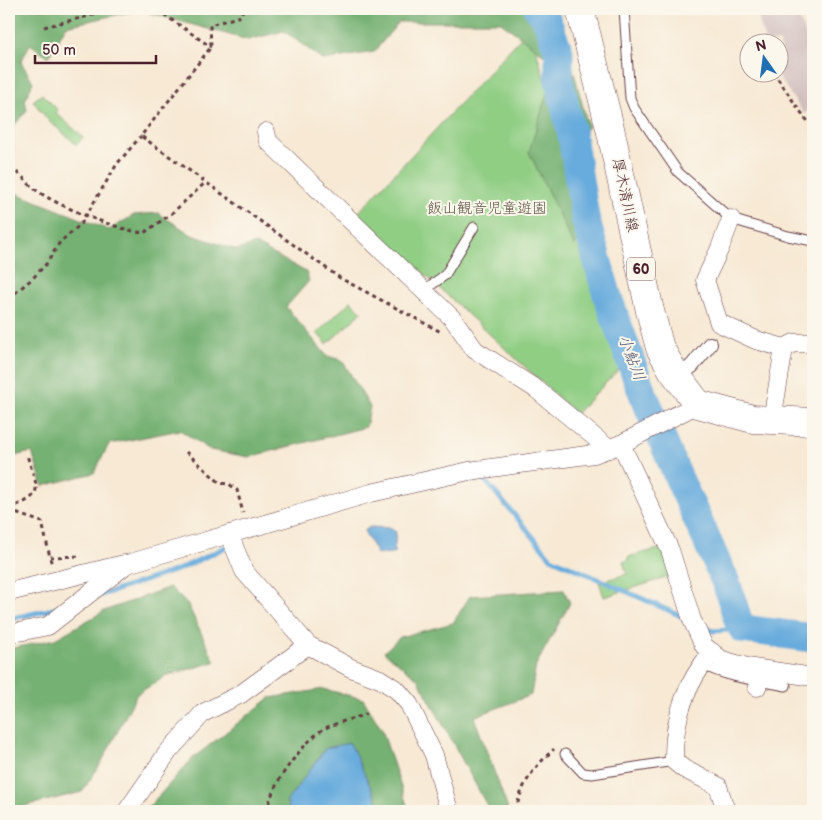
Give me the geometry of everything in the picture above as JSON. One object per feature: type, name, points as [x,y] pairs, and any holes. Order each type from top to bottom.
[{"type":"main road","name":"厚木清川線","points":[[580,9],[610,128],[650,311],[660,348],[678,377],[689,408]]},
{"type":"main road","points":[[689,408],[754,419],[813,422]]},
{"type":"street","points":[[266,132],[268,141],[453,319],[475,350],[620,444],[670,550],[692,620],[704,646],[706,658],[696,670],[676,719],[673,740],[674,761],[684,769],[718,786],[726,811]]},
{"type":"street","points":[[731,219],[705,280],[719,322],[756,340],[784,348],[794,342],[813,343]]},
{"type":"street","points":[[678,377],[692,366],[710,344]]},
{"type":"street","points":[[772,420],[784,348]]},
{"type":"street","points":[[9,592],[127,564],[371,494],[460,473],[594,454],[620,444],[689,408]]},
{"type":"street","points":[[229,534],[244,571],[308,645],[351,668],[380,679],[397,690],[410,704],[434,755],[449,811]]},
{"type":"street","points":[[9,634],[48,626],[127,564]]},
{"type":"street","points":[[127,811],[168,752],[203,713],[241,694],[308,645]]},
{"type":"street","points":[[706,658],[813,677]]},
{"type":"lane","points":[[624,9],[630,98],[634,108],[678,172],[731,219],[788,236],[813,241]]},
{"type":"lane","points":[[423,290],[446,275],[474,227]]},
{"type":"lane","points":[[706,658],[715,672],[758,684],[786,686]]},
{"type":"lane","points":[[565,754],[583,773],[592,774],[674,761]]},
{"type":"path","points":[[44,27],[117,9]]},
{"type":"path","points":[[149,9],[170,18],[211,46]]},
{"type":"path","points":[[9,298],[33,278],[47,263],[60,242],[81,224],[117,164],[211,46],[210,24],[241,16],[243,9]]},
{"type":"path","points":[[780,82],[805,118],[813,126]]},
{"type":"path","points":[[141,136],[340,278],[461,343],[470,344]]},
{"type":"path","points":[[9,170],[15,170],[36,190],[87,215],[130,231],[144,232],[171,214],[206,182]]},
{"type":"path","points":[[186,452],[220,483],[229,484],[237,490],[242,508]]},
{"type":"path","points":[[9,510],[29,502],[35,497],[37,488],[27,455]]},
{"type":"path","points":[[9,510],[42,522],[53,568],[59,580]]},
{"type":"path","points":[[268,811],[268,799],[281,775],[320,731],[366,714]]},
{"type":"path","points":[[516,811],[520,790],[534,767],[558,746],[565,754]]},
{"type":"shaded area","points":[[756,9],[795,9],[813,51],[813,109],[811,107],[804,114],[782,82],[790,82],[790,32],[762,32]]},
{"type":"green space","points":[[9,9],[557,9],[588,126],[565,160],[585,232],[574,246],[529,152],[556,64],[501,22],[399,22],[374,52],[323,60],[284,31],[248,40],[139,10],[66,26],[49,57],[30,44],[21,62],[33,82],[25,101],[27,110],[13,127],[13,192],[109,230],[134,215],[158,213],[192,235],[237,250],[255,244],[306,272],[309,281],[286,307],[327,356],[342,360],[370,407],[366,427],[249,457],[210,450],[180,430],[109,444],[94,473],[43,486],[32,452],[9,457]]},
{"type":"green space","name":"飯山観音児童遊園","points":[[530,28],[625,363],[576,414],[358,213]]},
{"type":"green space","points":[[42,94],[58,110],[56,113],[83,137],[77,145],[48,120],[33,101]]},
{"type":"green space","points":[[351,301],[362,312],[327,344],[317,333]]},
{"type":"green space","points":[[662,548],[672,576],[604,597],[599,582],[627,574],[623,562],[628,560],[628,557]]},
{"type":"green space","points":[[170,587],[188,605],[215,662],[168,675],[137,694],[101,763],[82,792],[9,810],[9,649],[55,639],[104,611]]},
{"type":"green space","points":[[564,590],[570,603],[536,665],[531,695],[474,717],[508,809],[490,811],[418,679],[384,652],[400,637],[453,623],[470,596]]},
{"type":"green space","points":[[324,689],[363,699],[382,730],[409,811],[145,811],[193,758],[270,698]]},
{"type":"water","points":[[370,527],[391,528],[396,532],[394,553],[377,554],[364,531]]},
{"type":"water","points":[[350,743],[382,811],[289,811],[287,801],[326,748]]},
{"type":"waterway","name":"小鮎川","points":[[538,9],[545,16],[559,52],[559,80],[572,136],[585,217],[608,298],[639,384],[727,585],[738,620],[743,629],[813,638]]},
{"type":"waterway","points":[[460,482],[483,478],[551,558],[688,619]]},
{"type":"waterway","points":[[96,597],[180,569],[230,545]]},
{"type":"waterway","points":[[9,619],[62,607]]},
{"type":"waterway","points":[[700,625],[713,631],[743,629]]}]
